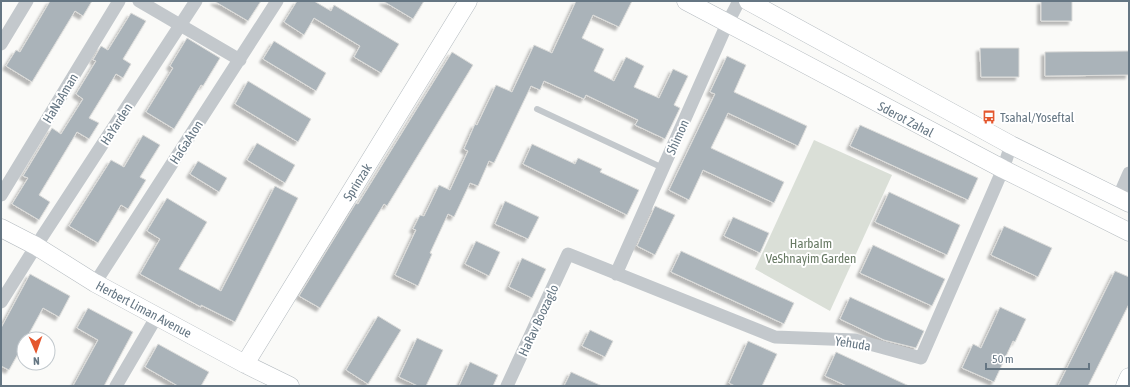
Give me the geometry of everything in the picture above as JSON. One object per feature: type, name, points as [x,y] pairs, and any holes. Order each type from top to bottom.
[{"type":"street","points":[[1,44],[27,1]]},
{"type":"street","name":"HaNaAman","points":[[1,195],[119,1]]},
{"type":"street","points":[[139,1],[240,60]]},
{"type":"street","name":"HaYarden","points":[[1,302],[196,1]]},
{"type":"street","name":"HaGaAton","points":[[95,283],[277,1]]},
{"type":"street","name":"Sprinzak","points":[[245,364],[468,1]]},
{"type":"street","name":"Sderot Zahal","points":[[686,1],[1002,170],[1129,232]]},
{"type":"street","name":"Shimon","points":[[616,274],[727,24],[740,1]]},
{"type":"street","points":[[748,1],[1011,144],[1123,201],[1129,173]]},
{"type":"street","name":"Yehuda","points":[[568,254],[775,337],[855,340],[922,358],[1002,170],[1011,144]]},
{"type":"street","name":"Herbert Liman Avenue","points":[[1,228],[36,246],[95,283],[245,364],[290,386]]},
{"type":"street","name":"HaRav Boozaglo","points":[[507,386],[568,254]]},
{"type":"street","points":[[116,386],[157,316]]},
{"type":"street","points":[[1125,386],[1129,377]]},
{"type":"lane","points":[[537,109],[663,168]]},
{"type":"green space","name":"HarbaIm VeShnayim Garden","points":[[814,140],[892,175],[830,311],[755,269]]},
{"type":"building","points":[[50,1],[92,1],[83,16],[75,11],[32,82],[6,66],[16,50],[20,52]]},
{"type":"building","points":[[214,1],[261,1],[248,21]]},
{"type":"building","points":[[297,1],[314,1],[331,11],[334,5],[399,44],[381,73],[354,57],[360,46],[314,18],[304,35],[284,22]]},
{"type":"building","points":[[383,1],[424,1],[413,19]]},
{"type":"building","points":[[576,1],[632,1],[619,27],[593,15],[582,38],[604,49],[594,71],[614,81],[626,57],[644,66],[634,87],[659,98],[673,69],[688,76],[674,105],[680,108],[665,139],[635,125],[638,120],[586,95],[584,99],[544,81],[540,90],[531,86],[494,163],[489,161],[478,186],[470,183],[454,217],[448,214],[430,253],[432,254],[418,286],[395,275],[416,230],[413,229],[420,215],[424,216],[439,185],[450,190],[468,151],[464,149],[475,124],[477,125],[496,85],[512,92],[534,45],[552,53]]},
{"type":"building","points":[[1041,1],[1072,1],[1072,21],[1041,21]]},
{"type":"building","points":[[131,13],[146,21],[123,59],[131,64],[123,78],[116,74],[89,118],[99,123],[89,139],[77,132],[39,195],[50,202],[39,220],[12,204],[28,178],[23,176],[52,128],[61,134],[83,99],[76,94],[96,61],[93,60],[101,46],[108,50]]},
{"type":"building","points":[[187,38],[220,58],[203,86],[201,85],[174,129],[146,112],[173,68],[170,66]]},
{"type":"building","points":[[274,41],[326,73],[316,91],[263,59]]},
{"type":"building","points":[[980,48],[1019,48],[1019,77],[981,77]]},
{"type":"building","points":[[1129,51],[1129,75],[1045,76],[1045,52]]},
{"type":"building","points":[[452,52],[473,65],[387,206],[384,204],[320,308],[299,296]]},
{"type":"building","points":[[727,56],[746,65],[734,92],[807,126],[798,146],[728,113],[711,148],[784,182],[774,203],[703,170],[689,200],[669,190],[715,94],[710,92]]},
{"type":"building","points":[[248,81],[311,119],[298,142],[235,104]]},
{"type":"building","points":[[860,125],[978,178],[968,200],[850,146]]},
{"type":"building","points":[[143,135],[160,145],[140,177],[146,180],[128,209],[121,205],[98,243],[69,226],[111,160],[124,167]]},
{"type":"building","points":[[257,143],[295,165],[285,183],[247,160]]},
{"type":"building","points":[[532,144],[575,164],[578,158],[602,169],[600,172],[639,190],[627,215],[523,164]]},
{"type":"building","points":[[198,161],[227,178],[219,192],[190,174]]},
{"type":"building","points":[[275,186],[298,198],[235,322],[201,305],[201,307],[140,274],[160,239],[147,231],[167,198],[207,222],[179,269],[221,291]]},
{"type":"building","points":[[889,192],[960,225],[947,255],[875,222]]},
{"type":"building","points":[[505,201],[539,217],[528,239],[495,224]]},
{"type":"building","points":[[655,206],[675,215],[655,255],[637,246]]},
{"type":"building","points":[[733,217],[769,233],[760,253],[724,236]]},
{"type":"building","points":[[1004,226],[1052,248],[1038,277],[991,255]]},
{"type":"building","points":[[476,241],[500,252],[489,276],[465,264]]},
{"type":"building","points":[[873,245],[945,279],[932,306],[860,273]]},
{"type":"building","points":[[681,251],[794,303],[784,324],[671,272]]},
{"type":"building","points":[[522,258],[546,269],[532,298],[509,287]]},
{"type":"building","points":[[1115,271],[1129,277],[1129,304],[1088,386],[1058,386]]},
{"type":"building","points":[[30,274],[70,296],[59,317],[43,308],[30,331],[16,331],[16,357],[9,370],[1,366],[1,328]]},
{"type":"building","points":[[850,297],[924,331],[916,348],[884,340],[840,319]]},
{"type":"building","points":[[1000,307],[1026,319],[1015,342],[1013,341],[994,382],[962,368],[973,344],[981,348]]},
{"type":"building","points":[[88,308],[133,332],[104,386],[73,386],[98,340],[77,328]]},
{"type":"building","points":[[378,316],[401,330],[368,384],[346,370]]},
{"type":"building","points":[[590,330],[613,341],[605,357],[582,346]]},
{"type":"building","points":[[417,338],[443,350],[426,386],[418,386],[399,377]]},
{"type":"building","points":[[748,341],[777,354],[762,386],[735,386],[729,383]]},
{"type":"building","points":[[158,344],[209,372],[201,386],[178,386],[145,367]]},
{"type":"building","points":[[836,352],[909,386],[847,386],[825,376]]},
{"type":"building","points":[[470,362],[498,375],[493,386],[459,386]]},
{"type":"building","points":[[571,372],[602,386],[564,386]]},
{"type":"place","name":"Tsahal/Yoseftal","points":[[989,117]]}]
